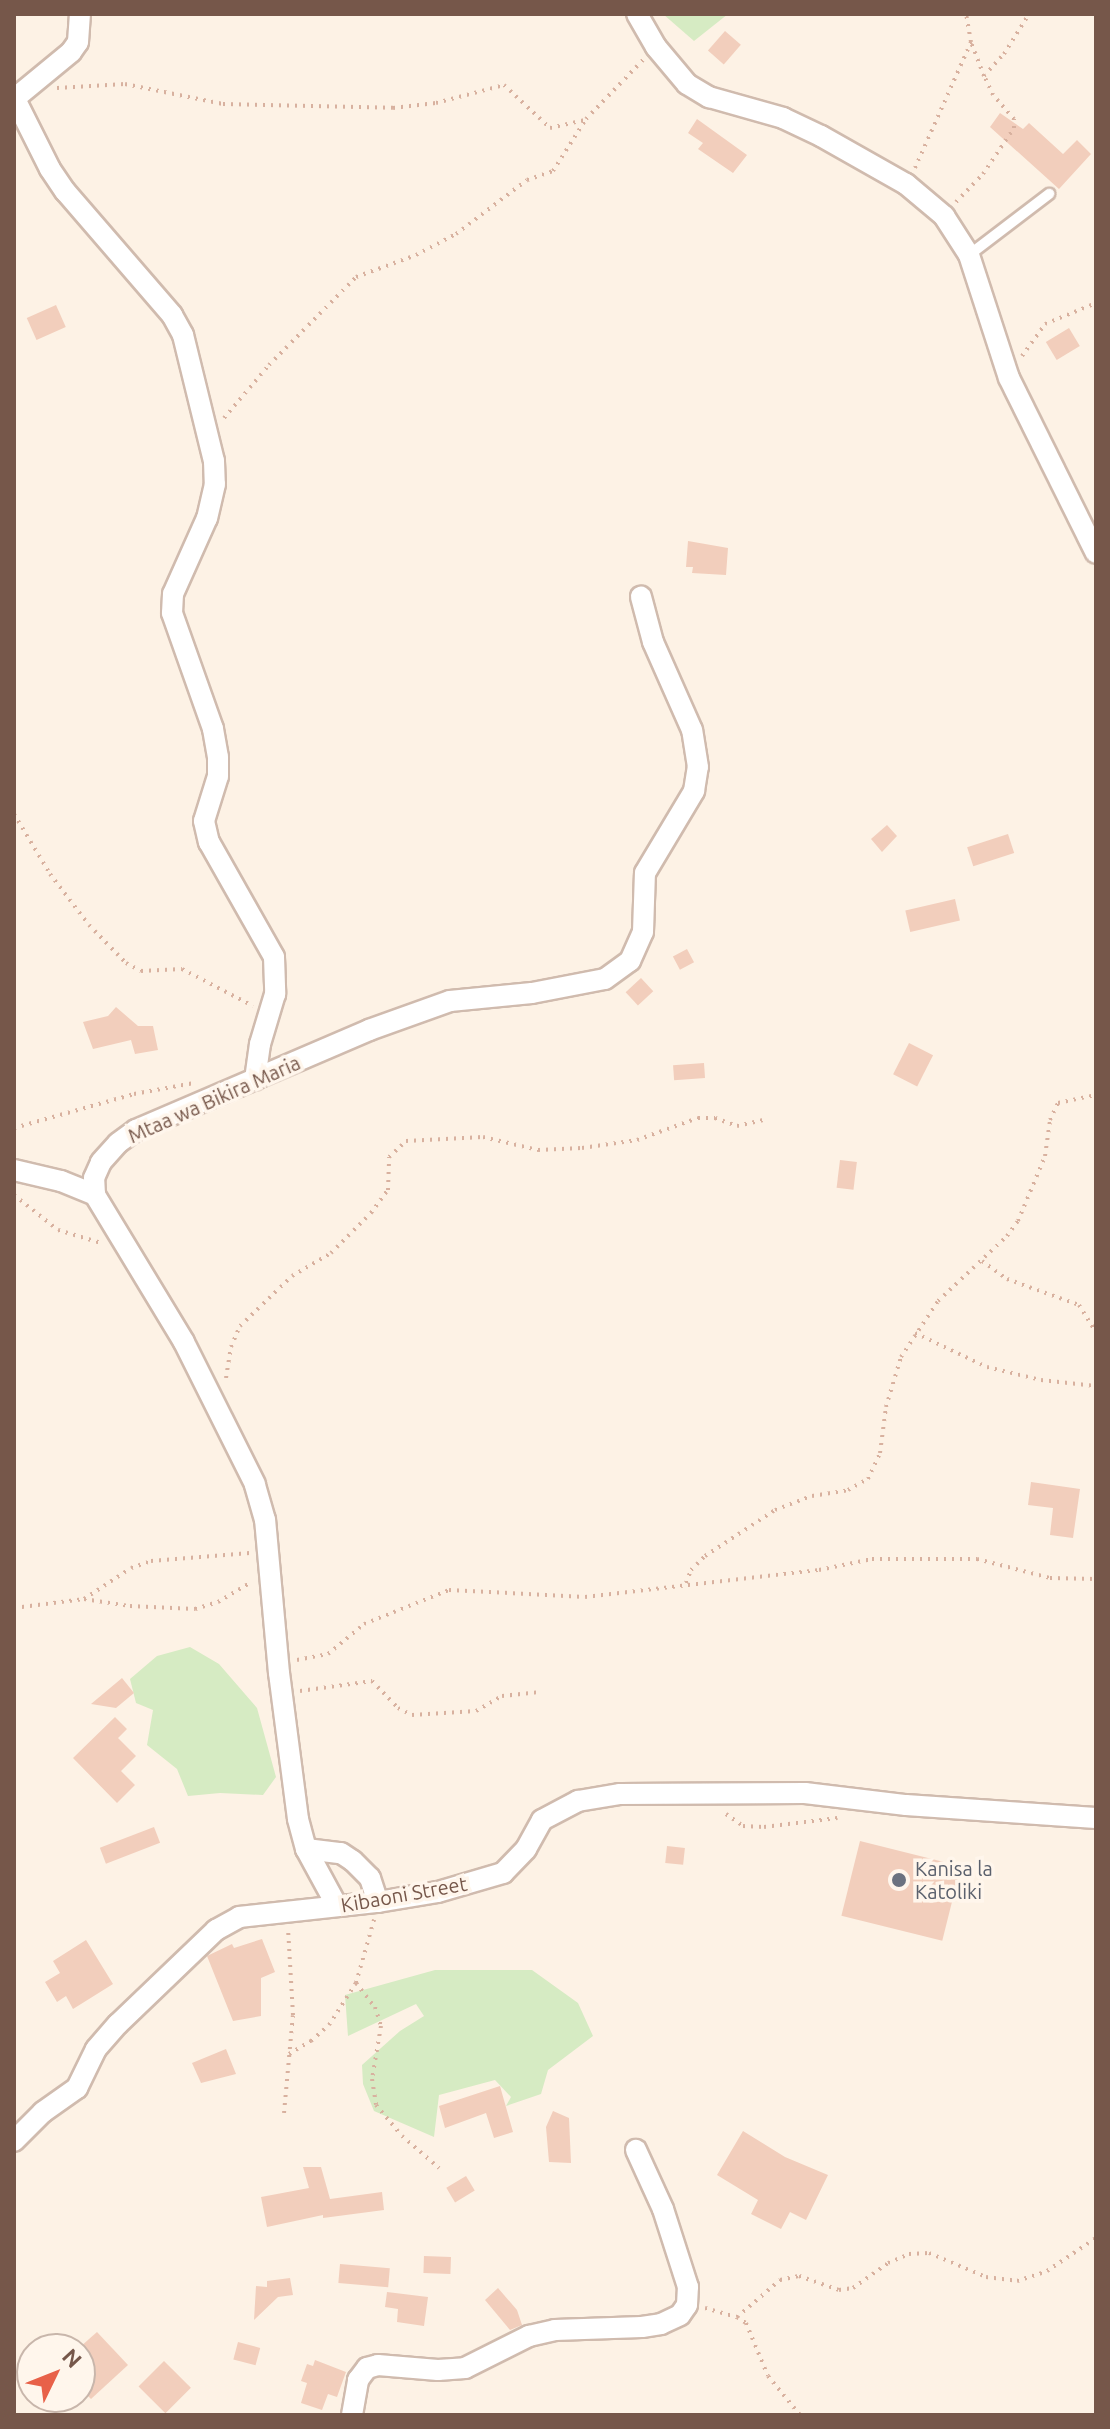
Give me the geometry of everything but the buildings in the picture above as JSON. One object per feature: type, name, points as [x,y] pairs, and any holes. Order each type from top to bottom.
[{"type":"street","points":[[80,14],[78,42],[71,52],[19,96],[50,169],[65,191],[172,315],[183,335],[214,461],[215,484],[207,518],[173,594],[172,613],[213,729],[218,757],[218,776],[204,821],[209,842],[274,957],[275,994],[255,1080]]},
{"type":"street","points":[[640,16],[656,47],[687,84],[709,97],[783,118],[906,184],[944,216],[969,255],[1009,378],[1096,553]]},
{"type":"street","name":"Mtaa wa Bikira Maria","points":[[95,1195],[97,1170],[118,1143],[136,1130],[369,1030],[440,1004],[473,997],[558,989],[605,979],[630,961],[643,932],[645,873],[690,800],[698,767],[692,730],[653,642],[641,597]]},
{"type":"street","points":[[14,1170],[61,1181],[95,1195],[137,1261],[222,1416],[255,1484],[270,1562],[280,1683],[298,1819],[306,1849],[337,1906]]},
{"type":"street","name":"Kibaoni Street","points":[[14,2141],[43,2112],[77,2088],[96,2049],[216,1930],[239,1917],[378,1902],[438,1892],[503,1873],[526,1849],[542,1820],[578,1801],[620,1794],[805,1793],[906,1805],[1096,1818]]},
{"type":"street","points":[[306,1849],[341,1853],[353,1861],[370,1878],[378,1902]]},
{"type":"street","points":[[352,2415],[358,2380],[367,2368],[378,2365],[438,2370],[465,2368],[529,2336],[555,2330],[661,2324],[680,2315],[687,2305],[688,2287],[679,2255],[636,2150]]},
{"type":"lane","points":[[969,255],[1049,194]]},
{"type":"path","points":[[944,216],[983,174],[1014,128],[1014,119],[993,95],[984,76],[971,42],[966,14]]},
{"type":"path","points":[[984,76],[1004,54],[1029,14]]},
{"type":"path","points":[[906,184],[926,148],[940,106],[971,42]]},
{"type":"path","points":[[207,437],[269,365],[356,277],[416,255],[456,234],[527,180],[553,171],[586,119],[656,47]]},
{"type":"path","points":[[19,96],[125,84],[223,104],[378,108],[436,103],[504,85],[550,128],[586,119]]},
{"type":"path","points":[[1009,378],[1045,324],[1096,303]]},
{"type":"path","points":[[14,814],[50,874],[89,925],[126,963],[141,971],[182,969],[226,994],[269,1011]]},
{"type":"path","points":[[14,1128],[134,1094],[199,1083]]},
{"type":"path","points":[[686,1584],[691,1570],[705,1556],[775,1510],[812,1496],[860,1485],[875,1469],[891,1387],[901,1357],[915,1333],[938,1301],[1007,1236],[1027,1202],[1045,1156],[1050,1120],[1058,1103],[1096,1095]]},
{"type":"path","points":[[222,1416],[226,1366],[240,1326],[292,1276],[331,1253],[371,1213],[388,1190],[389,1157],[406,1141],[483,1137],[538,1150],[582,1148],[637,1140],[698,1118],[725,1120],[737,1126],[763,1120]]},
{"type":"path","points":[[14,1195],[58,1230],[96,1240],[137,1261]]},
{"type":"path","points":[[982,1261],[1007,1279],[1079,1305],[1096,1332]]},
{"type":"path","points":[[915,1333],[987,1367],[1041,1380],[1096,1386]]},
{"type":"path","points":[[280,1683],[301,1657],[328,1654],[364,1624],[449,1590],[585,1597],[819,1570],[872,1559],[977,1559],[1050,1578],[1096,1579]]},
{"type":"path","points":[[84,1599],[131,1568],[151,1561],[270,1562]]},
{"type":"path","points":[[14,1608],[84,1599],[130,1606],[195,1609],[218,1602],[270,1562]]},
{"type":"path","points":[[280,1683],[372,1681],[398,1708],[412,1715],[476,1711],[502,1696],[539,1692]]},
{"type":"path","points":[[714,1795],[721,1809],[743,1826],[764,1827],[841,1816]]},
{"type":"path","points":[[289,2054],[329,2025],[356,1983],[378,1902]]},
{"type":"path","points":[[284,2113],[293,2015],[287,1911]]},
{"type":"path","points":[[356,1983],[375,2007],[381,2026],[372,2079],[376,2105],[394,2128],[439,2168]]},
{"type":"path","points":[[737,2317],[762,2293],[799,2276],[839,2290],[853,2288],[888,2263],[909,2254],[929,2253],[986,2277],[1017,2281],[1047,2271],[1096,2238]]},
{"type":"path","points":[[687,2305],[737,2317],[752,2334],[768,2376],[800,2415]]},
{"type":"green space","points":[[663,14],[728,14],[694,41]]},
{"type":"green space","points":[[190,1647],[219,1664],[257,1708],[276,1777],[263,1795],[220,1793],[188,1796],[177,1769],[147,1745],[153,1710],[136,1703],[130,1679],[157,1656]]},
{"type":"green space","points":[[435,1970],[532,1970],[578,2003],[593,2036],[548,2070],[541,2094],[506,2106],[511,2097],[495,2080],[439,2095],[434,2137],[374,2111],[363,2084],[362,2065],[400,2031],[424,2016],[416,2004],[348,2036],[345,1995]]},
{"type":"place","name":"Kanisa la Katoliki","points":[[899,1880]]}]
